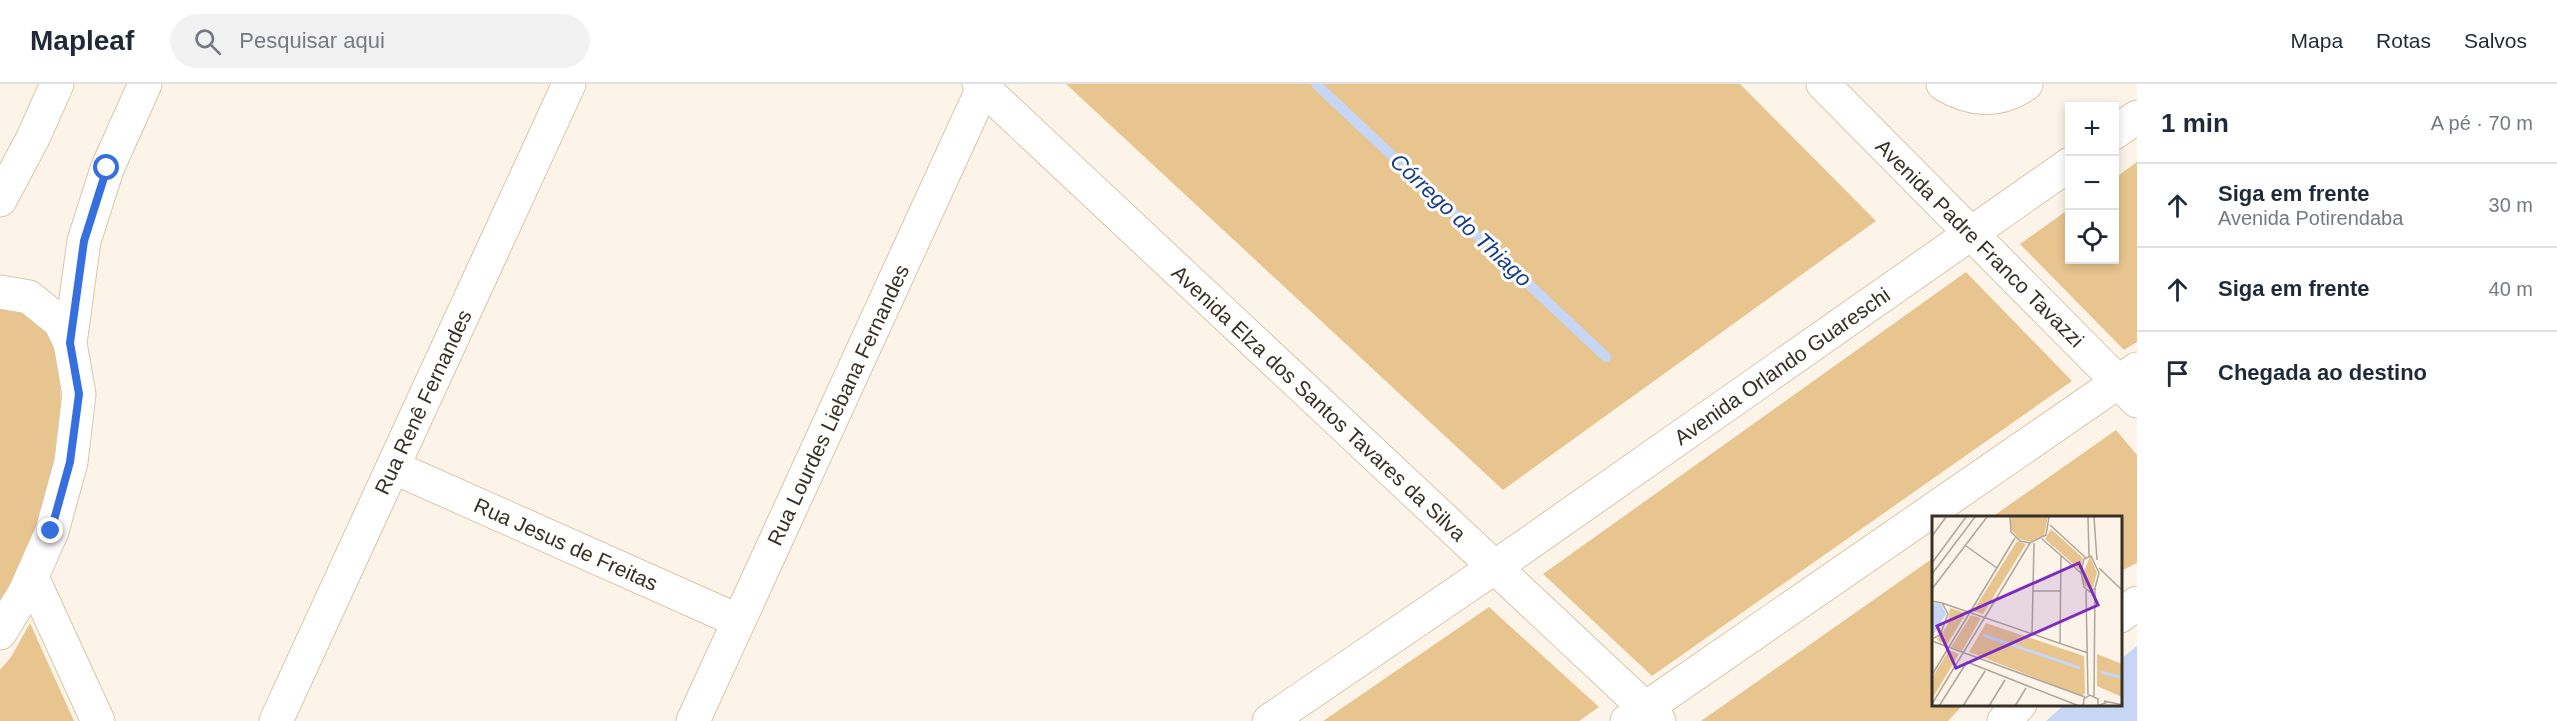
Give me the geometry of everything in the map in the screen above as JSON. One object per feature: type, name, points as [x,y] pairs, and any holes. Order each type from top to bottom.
[{"type":"street","points":[[0,200],[33,138],[57,84]]},
{"type":"street","points":[[70,343],[84,241],[107,168],[146,84]]},
{"type":"street","name":"Rua Renê Fernandes","points":[[276,721],[569,84]]},
{"type":"street","name":"Avenida Padre Franco Tavazzi","points":[[1823,84],[1970,234],[2131,384]]},
{"type":"street","points":[[1943,84],[1959,94],[1981,99],[2002,96],[2026,84]]},
{"type":"street","name":"Avenida Elza dos Santos Tavares da Silva","points":[[981,86],[1495,567],[1644,717]]},
{"type":"street","name":"Rua Lourdes Liebana Fernandes","points":[[693,721],[981,86]]},
{"type":"street","points":[[2119,130],[2137,117]]},
{"type":"street","name":"Avenida Orlando Guareschi","points":[[1269,721],[1495,567],[2065,168]]},
{"type":"street","points":[[0,292],[30,297],[60,322],[70,343],[79,394],[70,462],[51,531],[32,578],[0,633]]},
{"type":"street","points":[[1938,516],[2131,384]]},
{"type":"street","name":"Rua Jesus de Freitas","points":[[393,467],[739,621]]},
{"type":"street","points":[[1644,717],[1932,520]]},
{"type":"street","points":[[32,578],[98,721]]},
{"type":"street","points":[[2122,615],[2137,603]]},
{"type":"street","points":[[2004,721],[2019,706]]},
{"type":"shaded area","points":[[1066,84],[1740,84],[1876,221],[1503,490]]},
{"type":"shaded area","points":[[2137,162],[2137,342],[2124,350],[2020,244],[2065,212],[2065,264],[2119,264],[2119,175]]},
{"type":"shaded area","points":[[1966,272],[2072,381],[1652,676],[1543,574]]},
{"type":"shaded area","points":[[26,306],[53,328],[58,355],[61,402],[54,459],[39,527],[0,607],[0,308]]},
{"type":"shaded area","points":[[2116,430],[2137,455],[2137,563],[2122,570],[2122,516],[1993,516]]},
{"type":"shaded area","points":[[1932,559],[1932,706],[1962,706],[1948,721],[1701,721]]},
{"type":"shaded area","points":[[1489,607],[1599,707],[1579,721],[1323,721]]},
{"type":"shaded area","points":[[30,623],[74,721],[0,721],[0,670],[11,657]]},
{"type":"water","points":[[2137,646],[2137,721],[2046,721],[2063,706],[2122,706],[2122,658]]},
{"type":"waterway","name":"Córrego do Thiago","points":[[1316,84],[1606,357]]},
{"type":"route","points":[[51,531],[70,462],[79,394],[70,343],[84,241],[107,168]]}]
